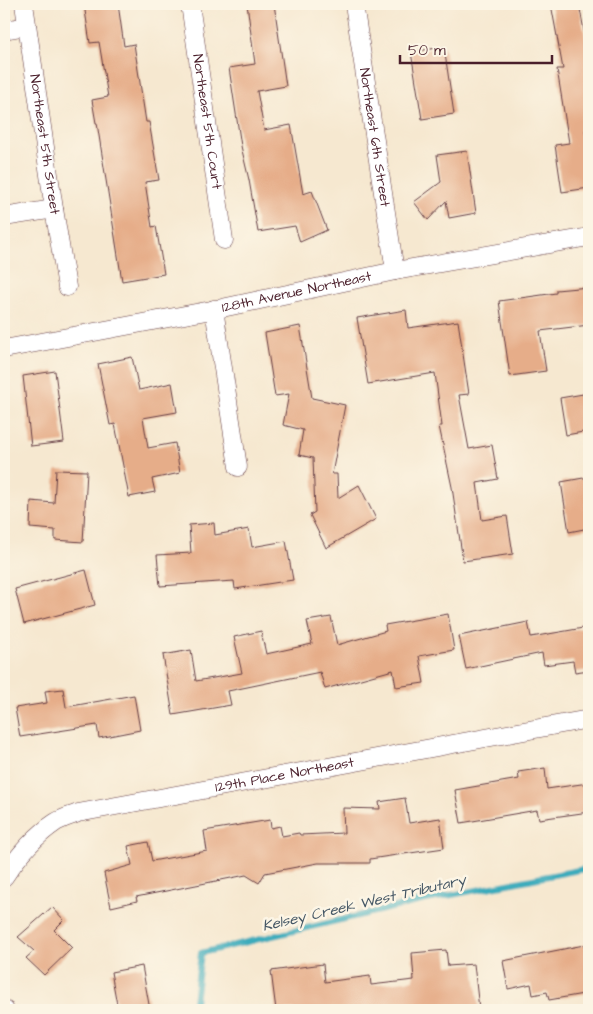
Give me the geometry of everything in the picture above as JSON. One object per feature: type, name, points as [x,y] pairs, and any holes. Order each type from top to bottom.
[{"type":"street","name":"Northeast 5th Street","points":[[24,4],[66,287]]},
{"type":"street","name":"Northeast 5th Court","points":[[190,4],[224,240]]},
{"type":"street","name":"Northeast 6th Street","points":[[354,4],[395,271]]},
{"type":"street","points":[[4,30],[27,26]]},
{"type":"street","points":[[4,217],[54,210]]},
{"type":"street","name":"128th Avenue Northeast","points":[[4,349],[214,310],[395,271],[589,237]]},
{"type":"street","points":[[214,310],[238,467]]},
{"type":"street","name":"129th Place Northeast","points":[[4,877],[16,858],[36,838],[57,822],[78,813],[589,719]]},
{"type":"building","points":[[84,4],[118,4],[124,46],[134,44],[146,122],[149,122],[159,180],[145,182],[152,227],[156,226],[164,274],[122,281],[92,100],[108,97],[99,42],[90,43]]},
{"type":"building","points":[[247,4],[274,4],[286,86],[257,91],[264,130],[291,125],[303,194],[312,191],[327,230],[300,242],[295,226],[258,232],[241,146],[229,68],[255,64]]},
{"type":"building","points":[[551,4],[579,4],[589,57],[589,103],[586,104],[589,130],[585,130],[589,158],[589,188],[562,192],[555,145],[569,143],[557,69],[563,69]]},
{"type":"building","points":[[444,47],[454,114],[422,119],[411,52]]},
{"type":"building","points":[[467,151],[476,213],[449,218],[446,201],[428,220],[414,202],[441,182],[437,155]]},
{"type":"building","points":[[589,287],[589,325],[540,331],[546,371],[510,376],[499,301],[556,293],[556,290]]},
{"type":"building","points":[[406,310],[408,328],[458,321],[469,394],[459,395],[469,449],[492,445],[498,479],[477,483],[482,520],[507,516],[513,554],[463,561],[452,487],[439,426],[442,426],[435,373],[368,384],[357,318]]},
{"type":"building","points":[[300,326],[312,398],[345,405],[332,474],[337,474],[338,498],[359,485],[376,519],[326,548],[310,515],[315,512],[313,458],[299,455],[303,430],[283,425],[289,394],[275,396],[265,333]]},
{"type":"building","points":[[132,357],[139,390],[172,383],[177,412],[143,418],[148,448],[175,443],[180,473],[152,479],[155,492],[129,497],[115,424],[110,425],[98,364]]},
{"type":"building","points":[[55,371],[64,442],[31,446],[23,376]]},
{"type":"building","points":[[589,393],[589,431],[566,435],[560,398]]},
{"type":"building","points":[[56,470],[87,471],[83,542],[55,540],[55,530],[30,528],[31,501],[54,503]]},
{"type":"building","points":[[589,477],[589,528],[569,532],[561,482]]},
{"type":"building","points":[[214,523],[215,535],[249,529],[252,547],[286,541],[293,580],[235,589],[234,581],[160,586],[157,555],[191,553],[189,525]]},
{"type":"building","points":[[86,570],[95,605],[24,624],[15,589]]},
{"type":"building","points":[[448,614],[454,650],[419,656],[424,683],[396,687],[393,670],[325,689],[320,672],[228,691],[231,705],[173,715],[163,655],[191,650],[196,681],[242,673],[234,637],[261,631],[266,654],[312,644],[307,621],[331,617],[337,645],[386,631],[385,625]]},
{"type":"building","points":[[528,622],[531,637],[589,627],[589,670],[575,672],[573,661],[544,665],[542,653],[466,669],[459,636]]},
{"type":"building","points":[[63,689],[66,707],[134,695],[140,730],[99,738],[97,725],[20,737],[15,708],[47,703],[45,691]]},
{"type":"building","points":[[545,768],[547,789],[588,783],[589,812],[539,819],[537,810],[461,823],[455,790],[519,779],[518,772]]},
{"type":"building","points":[[405,798],[409,823],[440,818],[444,848],[370,859],[370,863],[318,863],[265,873],[259,883],[246,875],[136,897],[137,901],[111,907],[104,873],[132,865],[128,846],[148,842],[152,861],[207,851],[204,831],[270,820],[271,828],[280,826],[282,836],[299,833],[300,835],[344,833],[343,808],[380,809],[379,802]]},
{"type":"building","points":[[52,907],[64,920],[54,930],[72,948],[44,975],[26,958],[34,951],[18,937]]},
{"type":"building","points":[[589,944],[589,993],[549,1000],[547,992],[533,995],[531,984],[508,989],[503,961]]},
{"type":"building","points":[[446,950],[448,966],[474,964],[479,1009],[276,1010],[271,971],[323,964],[325,982],[370,976],[371,985],[414,980],[412,953]]},
{"type":"building","points":[[142,966],[150,1010],[118,1010],[111,972]]},
{"type":"waterway","name":"Kelsey Creek West Tributary","points":[[194,1010],[201,953],[421,901],[589,868]]}]
